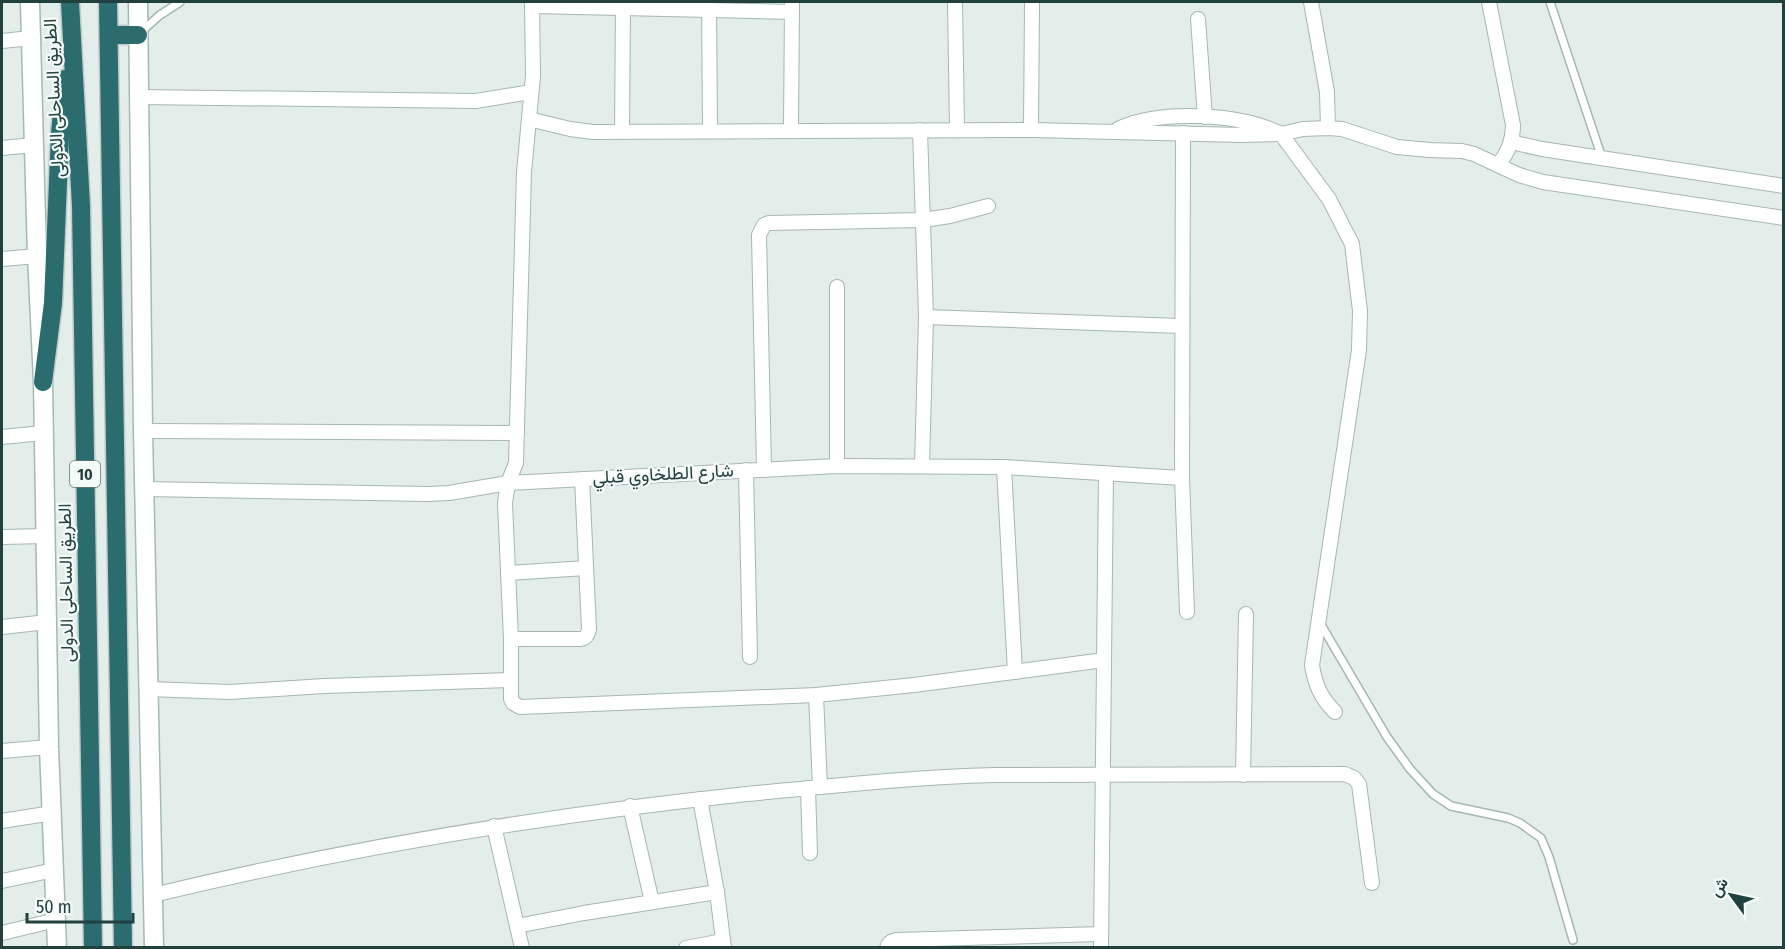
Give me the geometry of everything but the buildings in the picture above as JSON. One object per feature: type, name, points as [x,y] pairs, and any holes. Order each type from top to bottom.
[{"type":"highway","name":"الطريق الساحلى الدولى","points":[[70,2],[81,206],[93,948]]},
{"type":"highway","name":"10","points":[[108,2],[123,948]]},
{"type":"highway","points":[[43,382],[52,303],[60,134],[71,33]]},
{"type":"highway","points":[[109,35],[138,35]]},
{"type":"street","points":[[30,2],[36,256],[43,382],[49,747],[57,948]]},
{"type":"street","points":[[138,2],[143,431],[154,948]]},
{"type":"street","points":[[955,2],[957,129]]},
{"type":"street","points":[[1031,130],[1032,2]]},
{"type":"street","points":[[1311,2],[1327,92],[1328,128]]},
{"type":"street","points":[[1489,2],[1513,125],[1508,152],[1498,165]]},
{"type":"street","points":[[791,130],[792,7],[532,4],[531,92],[524,172],[516,463],[508,483],[505,503],[511,639],[511,699],[513,703],[520,707],[816,695],[914,685],[1104,660]]},
{"type":"street","points":[[622,131],[623,5]]},
{"type":"street","points":[[709,6],[710,130]]},
{"type":"street","points":[[1197,19],[1205,117]]},
{"type":"street","points":[[2,41],[30,38]]},
{"type":"street","points":[[139,97],[476,101],[531,92]]},
{"type":"street","points":[[1114,132],[1139,121],[1151,119],[1205,117],[1250,123],[1271,129],[1281,134],[1329,199],[1352,244],[1359,299],[1359,350],[1312,665],[1318,692],[1335,712]]},
{"type":"street","points":[[529,119],[592,132],[957,129],[1243,135],[1281,134],[1303,129],[1342,129],[1397,147],[1468,152],[1519,175],[1543,182],[1784,218]]},
{"type":"street","points":[[920,130],[926,317],[922,466]]},
{"type":"street","points":[[1183,134],[1182,478],[1187,612]]},
{"type":"street","points":[[1511,142],[1784,186]]},
{"type":"street","points":[[2,148],[34,145]]},
{"type":"street","points":[[764,469],[759,235],[764,225],[769,223],[923,220],[988,206]]},
{"type":"street","points":[[2,259],[36,256]]},
{"type":"street","points":[[837,287],[837,466]]},
{"type":"street","points":[[926,317],[1181,326]]},
{"type":"street","points":[[143,431],[517,433]]},
{"type":"street","points":[[2,436],[43,433]]},
{"type":"street","name":"شارع الطلخاوي قبلي","points":[[144,489],[428,494],[449,493],[508,483],[837,466],[1004,467],[1182,478]]},
{"type":"street","points":[[1004,467],[1015,672]]},
{"type":"street","points":[[746,470],[750,657]]},
{"type":"street","points":[[887,948],[888,944],[896,940],[1101,940],[1106,473]]},
{"type":"street","points":[[511,639],[581,639],[585,638],[589,629],[582,479]]},
{"type":"street","points":[[2,537],[45,536]]},
{"type":"street","points":[[508,573],[586,568]]},
{"type":"street","points":[[1244,775],[1246,614]]},
{"type":"street","points":[[2,627],[47,622]]},
{"type":"street","points":[[148,689],[230,692],[324,686],[511,680]]},
{"type":"street","points":[[810,853],[816,695]]},
{"type":"street","points":[[2,751],[49,747]]},
{"type":"street","points":[[153,895],[243,873],[494,826],[630,806],[943,776],[1345,774],[1354,778],[1359,784],[1372,883]]},
{"type":"street","points":[[686,948],[724,944],[700,799]]},
{"type":"street","points":[[630,806],[652,902]]},
{"type":"street","points":[[2,821],[52,813]]},
{"type":"street","points":[[494,826],[522,948]]},
{"type":"street","points":[[2,881],[54,870]]},
{"type":"street","points":[[517,926],[717,892]]},
{"type":"street","points":[[2,933],[56,920]]},
{"type":"lane","points":[[138,35],[160,15],[180,2]]},
{"type":"lane","points":[[1550,2],[1602,158]]},
{"type":"lane","points":[[1319,620],[1387,737],[1410,769],[1433,794],[1451,806],[1508,818],[1520,823],[1541,838],[1549,857],[1573,940]]}]
